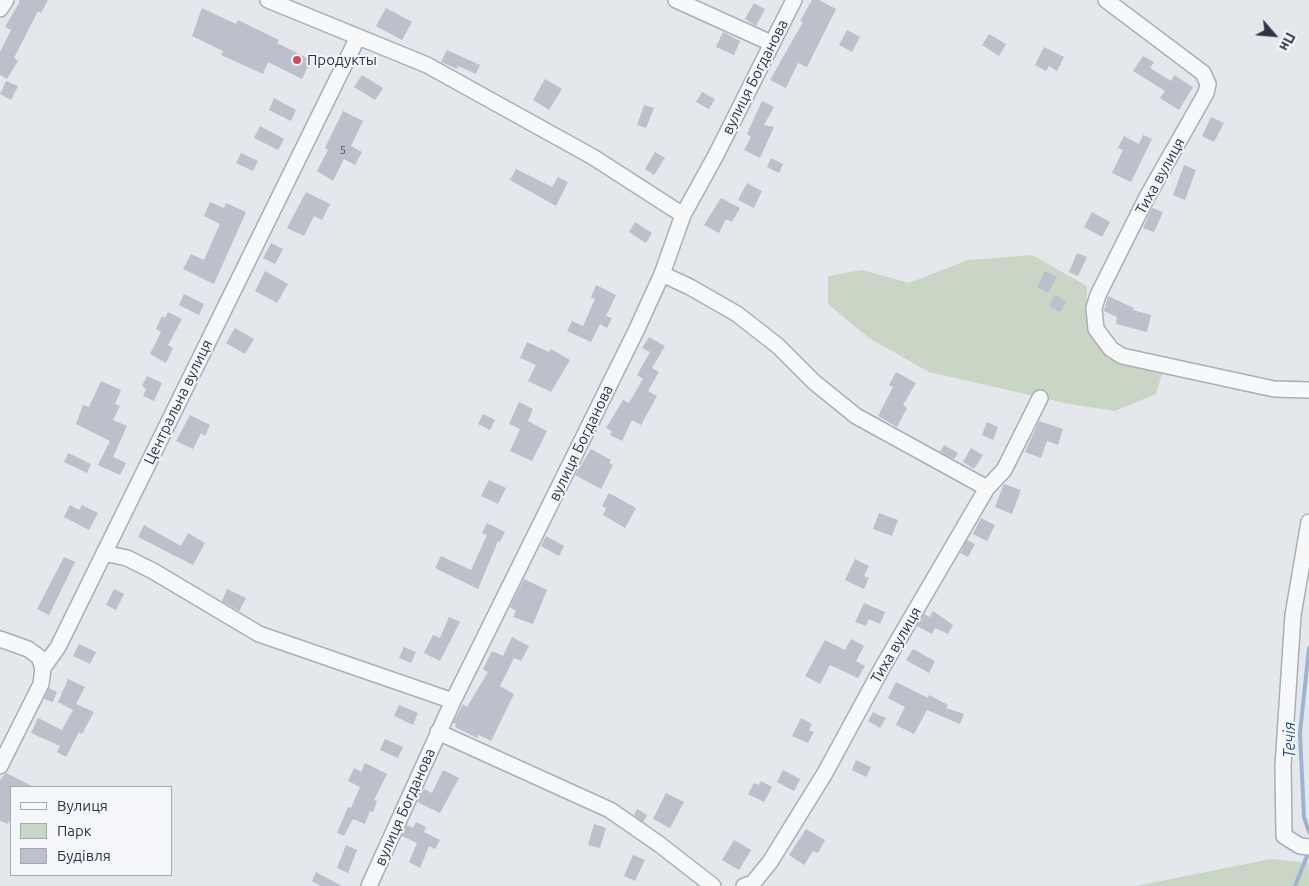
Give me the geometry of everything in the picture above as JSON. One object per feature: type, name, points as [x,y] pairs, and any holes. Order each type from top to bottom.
[{"type":"street","points":[[0,9],[6,0]]},
{"type":"street","points":[[268,0],[427,65],[593,157],[683,215]]},
{"type":"street","points":[[676,0],[771,43]]},
{"type":"street","name":"вулиця Богданова","points":[[369,886],[438,732],[601,404],[662,274],[683,215],[716,155],[794,0]]},
{"type":"street","name":"Тиха вулиця","points":[[1106,0],[1203,73],[1208,84],[1201,103],[1147,197],[1094,308],[1096,330],[1111,349],[1122,356],[1151,364],[1274,389],[1309,390]]},
{"type":"street","name":"Центральна вулиця","points":[[0,766],[41,684],[43,668],[58,647],[358,37]]},
{"type":"street","points":[[662,274],[690,287],[737,314],[778,346],[814,382],[856,416],[987,488]]},
{"type":"street","name":"Тиха вулиця","points":[[744,886],[753,883],[770,862],[825,773],[882,668],[987,488],[1004,470],[1040,398]]},
{"type":"street","points":[[1304,846],[1284,836],[1283,766],[1293,615],[1309,522]]},
{"type":"street","points":[[104,553],[127,558],[153,571],[259,634],[453,701]]},
{"type":"street","points":[[0,640],[28,649],[39,657],[43,668]]},
{"type":"street","points":[[438,732],[610,810],[659,844],[713,886]]},
{"type":"green space","points":[[1032,255],[1087,286],[1086,317],[1107,358],[1162,374],[1156,394],[1115,411],[1069,404],[929,372],[869,338],[828,304],[828,276],[862,270],[909,283],[968,260]]},
{"type":"green space","points":[[1271,859],[1309,863],[1309,886],[1136,886]]},
{"type":"building","points":[[18,0],[48,0],[41,13],[38,11],[14,58],[18,61],[7,79],[0,75],[0,52],[11,30],[5,27],[20,1]]},
{"type":"building","points":[[812,0],[819,0],[836,9],[807,67],[798,63],[786,88],[770,80],[803,22],[800,21]]},
{"type":"building","points":[[754,3],[765,9],[756,26],[745,19]]},
{"type":"building","points":[[202,8],[236,24],[238,20],[279,40],[277,43],[311,60],[302,79],[268,62],[263,74],[221,55],[223,51],[192,36]]},
{"type":"building","points":[[386,8],[412,22],[402,40],[376,26]]},
{"type":"building","points":[[847,30],[860,37],[852,52],[839,45]]},
{"type":"building","points":[[723,32],[740,41],[734,55],[716,47]]},
{"type":"building","points":[[989,34],[1006,44],[999,56],[982,45]]},
{"type":"building","points":[[1044,47],[1064,57],[1057,71],[1049,66],[1046,71],[1035,65]]},
{"type":"building","points":[[447,50],[480,65],[476,74],[458,66],[457,69],[441,62]]},
{"type":"building","points":[[1143,56],[1154,62],[1150,68],[1171,81],[1174,75],[1193,87],[1179,110],[1160,98],[1165,91],[1133,71]]},
{"type":"building","points":[[362,75],[383,88],[375,100],[354,87]]},
{"type":"building","points":[[545,79],[562,89],[549,110],[533,100]]},
{"type":"building","points":[[6,81],[18,86],[11,100],[0,94]]},
{"type":"building","points":[[702,92],[715,99],[709,109],[696,102]]},
{"type":"building","points":[[274,98],[296,110],[291,121],[269,110]]},
{"type":"building","points":[[762,101],[774,107],[764,125],[774,127],[760,158],[744,150],[751,137],[747,134]]},
{"type":"building","points":[[644,105],[654,108],[646,128],[637,125]]},
{"type":"building","points":[[343,111],[363,121],[351,146],[362,152],[355,165],[344,159],[333,181],[317,171],[328,150],[325,148]]},
{"type":"building","points":[[1211,117],[1224,123],[1214,142],[1202,136]]},
{"type":"building","points":[[260,126],[284,139],[278,150],[254,138]]},
{"type":"building","points":[[1143,135],[1152,139],[1131,182],[1112,173],[1123,150],[1118,148],[1124,136],[1139,144]]},
{"type":"building","points":[[655,152],[665,158],[654,175],[645,169]]},
{"type":"building","points":[[241,153],[258,161],[253,171],[236,163]]},
{"type":"building","points":[[771,158],[783,164],[779,173],[767,167]]},
{"type":"building","points":[[1184,165],[1196,170],[1185,200],[1173,195]]},
{"type":"building","points":[[516,169],[552,187],[558,177],[568,182],[556,206],[510,180]]},
{"type":"building","points":[[747,183],[762,191],[754,208],[738,200]]},
{"type":"building","points":[[306,192],[330,204],[322,220],[314,216],[304,236],[287,228]]},
{"type":"building","points":[[721,198],[740,208],[732,222],[726,219],[719,233],[704,225]]},
{"type":"building","points":[[210,202],[224,208],[226,203],[246,212],[214,284],[183,269],[191,254],[204,260],[220,224],[204,216]]},
{"type":"building","points":[[1152,208],[1163,212],[1154,232],[1143,228]]},
{"type":"building","points":[[1092,212],[1110,222],[1102,237],[1084,227]]},
{"type":"building","points":[[635,222],[652,233],[646,243],[629,232]]},
{"type":"building","points":[[271,243],[283,249],[275,264],[263,258]]},
{"type":"building","points":[[1077,253],[1087,257],[1078,276],[1069,272]]},
{"type":"building","points":[[265,271],[288,284],[277,303],[255,291]]},
{"type":"building","points":[[1045,271],[1057,277],[1048,293],[1037,287]]},
{"type":"building","points":[[596,285],[616,295],[606,316],[612,318],[607,328],[600,324],[591,342],[567,331],[572,321],[583,326],[595,299],[591,297]]},
{"type":"building","points":[[184,294],[204,304],[199,315],[179,305]]},
{"type":"building","points":[[1055,295],[1066,301],[1060,312],[1049,306]]},
{"type":"building","points":[[1108,296],[1134,308],[1133,310],[1151,315],[1147,332],[1116,324],[1117,317],[1104,311]]},
{"type":"building","points":[[168,312],[182,319],[168,345],[173,348],[166,363],[150,354],[161,332],[156,329],[162,316],[165,318]]},
{"type":"building","points":[[235,328],[254,339],[245,354],[226,343]]},
{"type":"building","points":[[649,337],[665,346],[652,368],[659,372],[648,391],[657,396],[641,425],[632,420],[622,441],[610,435],[612,431],[606,428],[623,400],[629,403],[643,379],[637,375],[650,352],[642,348]]},
{"type":"building","points":[[527,342],[549,352],[551,349],[570,360],[551,392],[528,381],[536,365],[520,358]]},
{"type":"building","points":[[896,372],[916,383],[903,405],[907,408],[897,427],[878,416],[893,387],[889,385]]},
{"type":"building","points":[[147,376],[162,383],[154,401],[143,396],[146,389],[142,386]]},
{"type":"building","points":[[101,381],[121,390],[115,404],[120,406],[113,420],[127,426],[113,457],[126,463],[120,475],[98,465],[110,441],[76,424],[83,405],[89,407]]},
{"type":"building","points":[[519,402],[533,409],[528,421],[547,431],[532,461],[510,451],[520,429],[509,424]]},
{"type":"building","points":[[483,414],[495,420],[490,430],[478,424]]},
{"type":"building","points":[[190,415],[210,425],[205,436],[201,433],[193,449],[176,441]]},
{"type":"building","points":[[1039,421],[1063,429],[1058,445],[1047,441],[1041,458],[1025,452]]},
{"type":"building","points":[[987,422],[998,427],[993,440],[982,435]]},
{"type":"building","points":[[944,445],[958,453],[954,459],[940,452]]},
{"type":"building","points":[[971,448],[983,455],[974,469],[963,462]]},
{"type":"building","points":[[591,449],[611,460],[609,463],[613,465],[601,489],[575,475]]},
{"type":"building","points":[[68,453],[91,464],[87,473],[64,462]]},
{"type":"building","points":[[489,480],[506,488],[498,504],[481,496]]},
{"type":"building","points":[[1004,484],[1021,490],[1012,514],[995,507]]},
{"type":"building","points":[[609,493],[636,508],[625,528],[603,515],[606,508],[602,506]]},
{"type":"building","points":[[70,505],[79,510],[82,505],[98,513],[89,530],[64,517]]},
{"type":"building","points":[[879,513],[898,520],[892,536],[873,529]]},
{"type":"building","points":[[981,518],[995,525],[987,541],[973,534]]},
{"type":"building","points":[[487,523],[505,532],[500,542],[498,541],[478,589],[435,568],[441,556],[471,570],[487,535],[482,533]]},
{"type":"building","points":[[144,525],[181,546],[188,533],[205,543],[193,565],[138,537]]},
{"type":"building","points":[[546,536],[564,546],[559,556],[541,546]]},
{"type":"building","points":[[967,540],[975,544],[968,557],[960,553]]},
{"type":"building","points":[[64,557],[75,562],[49,615],[37,609]]},
{"type":"building","points":[[855,559],[869,566],[864,576],[869,578],[864,589],[845,580]]},
{"type":"building","points":[[524,579],[547,590],[533,624],[513,617],[516,611],[510,607]]},
{"type":"building","points":[[114,589],[124,594],[116,610],[106,605]]},
{"type":"building","points":[[227,589],[246,598],[239,611],[222,601]]},
{"type":"building","points":[[864,603],[885,612],[880,624],[869,619],[866,626],[855,622]]},
{"type":"building","points":[[933,611],[953,625],[948,634],[935,628],[932,634],[917,626],[924,614],[930,617]]},
{"type":"building","points":[[449,617],[460,622],[440,661],[424,653],[433,635],[440,638]]},
{"type":"building","points":[[512,637],[529,646],[521,661],[514,658],[500,686],[514,694],[491,741],[479,735],[477,738],[455,727],[456,724],[453,723],[463,704],[467,707],[488,672],[483,669],[492,651],[503,656]]},
{"type":"building","points":[[851,639],[864,646],[856,661],[865,666],[858,678],[830,665],[820,684],[805,676],[825,640],[845,650]]},
{"type":"building","points":[[79,644],[96,652],[90,664],[73,656]]},
{"type":"building","points":[[404,647],[416,652],[411,663],[399,658]]},
{"type":"building","points":[[913,649],[935,661],[929,673],[906,660]]},
{"type":"building","points":[[68,679],[85,687],[76,704],[94,712],[82,734],[79,732],[66,757],[57,752],[60,746],[31,733],[38,718],[62,730],[73,710],[58,702]]},
{"type":"building","points":[[896,682],[928,698],[929,695],[948,705],[946,708],[964,714],[960,724],[927,710],[914,734],[896,725],[905,707],[888,698]]},
{"type":"building","points":[[49,688],[57,692],[53,702],[44,699]]},
{"type":"building","points":[[399,705],[418,713],[413,725],[394,716]]},
{"type":"building","points":[[873,712],[886,718],[880,728],[868,721]]},
{"type":"building","points":[[801,718],[812,724],[809,730],[814,732],[808,743],[792,736]]},
{"type":"building","points":[[385,739],[403,747],[398,758],[380,750]]},
{"type":"building","points":[[856,760],[871,767],[866,777],[852,770]]},
{"type":"building","points":[[365,763],[387,774],[374,800],[377,801],[373,812],[370,811],[365,824],[353,819],[344,836],[337,833],[348,807],[351,808],[360,787],[348,781],[354,768],[361,772]]},
{"type":"building","points":[[443,770],[459,778],[440,813],[417,802],[424,789],[432,793]]},
{"type":"building","points":[[783,770],[800,779],[794,791],[777,782]]},
{"type":"building","points":[[6,773],[32,786],[10,786],[10,819],[8,824],[0,821],[0,780]]},
{"type":"building","points":[[761,781],[772,787],[764,802],[748,794],[754,783],[759,785]]},
{"type":"building","points":[[666,793],[684,802],[670,828],[653,819]]},
{"type":"building","points":[[637,809],[647,815],[643,822],[634,815]]},
{"type":"building","points":[[416,822],[426,827],[424,832],[440,840],[435,849],[429,846],[420,868],[409,862],[417,843],[402,836],[407,825],[413,828]]},
{"type":"building","points":[[594,824],[606,828],[600,848],[588,845]]},
{"type":"building","points":[[806,829],[825,840],[818,853],[813,851],[804,865],[789,855]]},
{"type":"building","points":[[734,840],[751,850],[739,870],[722,860]]},
{"type":"building","points":[[346,845],[357,850],[348,873],[337,868]]},
{"type":"building","points":[[633,855],[645,860],[635,881],[624,876]]},
{"type":"building","points":[[316,872],[342,886],[321,886],[312,881]]},
{"type":"waterway","name":"Течія","points":[[1309,648],[1300,733],[1304,817],[1309,832]]},
{"type":"waterway","name":"Течія","points":[[1295,886],[1309,851]]},
{"type":"place","name":"Продукты","points":[[297,60]]}]
